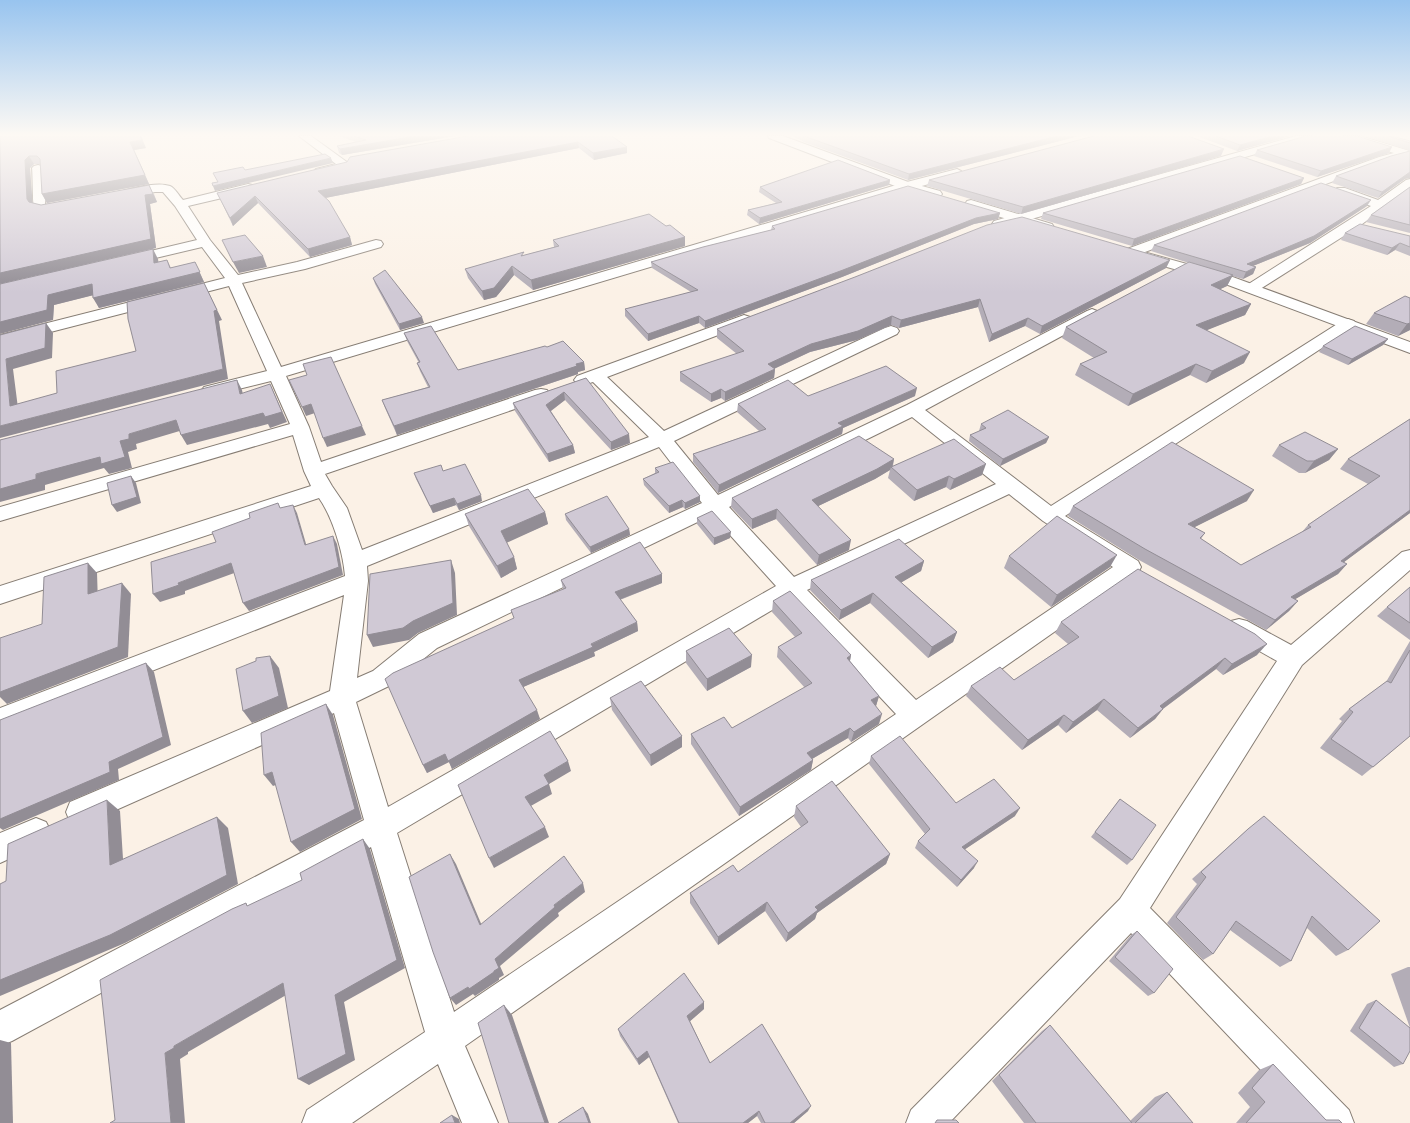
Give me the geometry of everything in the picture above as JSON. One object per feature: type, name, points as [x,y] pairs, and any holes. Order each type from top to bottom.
[{"type":"street","points":[[40,188],[39,207],[46,209],[77,204]]},
{"type":"street","points":[[113,197],[153,188]]},
{"type":"street","points":[[157,188],[167,190],[180,204],[205,242],[234,280],[300,427],[318,480],[337,508],[356,572],[342,697],[445,1039],[480,1123]]},
{"type":"street","points":[[180,204],[248,188]]},
{"type":"street","points":[[199,394],[276,374],[899,188]]},
{"type":"street","points":[[915,188],[945,197]]},
{"type":"street","points":[[987,226],[1021,219],[1125,188]]},
{"type":"street","points":[[1132,252],[1307,188]]},
{"type":"street","points":[[1332,188],[1380,205]]},
{"type":"street","points":[[1252,288],[1353,224],[1404,188]]},
{"type":"street","points":[[960,201],[1058,230]]},
{"type":"street","points":[[1353,224],[1368,228]]},
{"type":"street","points":[[114,263],[205,242]]},
{"type":"street","points":[[0,340],[234,280],[300,266],[376,244]]},
{"type":"street","points":[[1117,248],[1252,288],[1410,348]]},
{"type":"street","points":[[1154,281],[1182,267]]},
{"type":"street","points":[[0,848],[382,678],[428,641],[715,505],[912,409],[1113,303]]},
{"type":"street","points":[[0,595],[318,480],[759,314]]},
{"type":"street","points":[[1050,516],[1348,324]]},
{"type":"street","points":[[0,720],[356,572],[662,439],[891,331]]},
{"type":"street","points":[[596,376],[662,439],[715,505],[791,588],[914,715]]},
{"type":"street","points":[[320,1123],[445,1039],[914,715],[1140,572],[1050,516],[1012,485],[912,409]]},
{"type":"street","points":[[0,514],[300,427]]},
{"type":"street","points":[[0,1029],[380,827],[791,588],[1012,485]]},
{"type":"street","points":[[924,1123],[1131,910],[1293,658],[1410,558]]},
{"type":"street","points":[[1219,616],[1293,658]]},
{"type":"street","points":[[1131,910],[1336,1123]]},
{"type":"building","points":[[0,188],[26,188],[27,199],[29,202],[41,205],[131,188],[151,188],[153,194],[145,195],[151,239],[0,273]]},
{"type":"building","points":[[42,188],[72,188],[42,194]]},
{"type":"building","points":[[236,188],[332,188],[318,191],[329,201],[350,237],[308,249],[255,196],[230,218],[217,193]]},
{"type":"building","points":[[762,188],[861,188],[760,218],[748,210],[782,202]]},
{"type":"building","points":[[900,188],[916,188],[1000,213],[976,218],[843,270],[705,321],[699,316],[648,334],[625,309],[698,290],[651,262],[775,229],[772,226]]},
{"type":"building","points":[[958,188],[1087,188],[1023,207]]},
{"type":"building","points":[[1128,188],[1275,188],[1134,239],[1043,213]]},
{"type":"building","points":[[1306,188],[1337,188],[1371,200],[1314,236],[1247,264],[1256,267],[1246,272],[1154,245]]},
{"type":"building","points":[[1372,188],[1387,188],[1382,192]]},
{"type":"building","points":[[1408,188],[1410,188],[1410,225],[1371,215]]},
{"type":"building","points":[[649,214],[666,226],[670,225],[685,237],[531,280],[512,266],[494,288],[482,291],[465,269],[524,252],[521,256],[559,246],[553,240]]},
{"type":"building","points":[[1022,217],[1170,260],[1042,326],[1028,318],[992,334],[980,299],[901,320],[892,316],[858,331],[811,344],[768,364],[775,369],[725,392],[721,389],[711,394],[680,372],[744,351],[717,329],[987,225]]},
{"type":"building","points":[[1360,224],[1410,236],[1410,247],[1400,243],[1392,248],[1345,233]]},
{"type":"building","points":[[245,235],[263,256],[233,262],[222,240]]},
{"type":"building","points":[[153,249],[154,263],[167,260],[170,268],[195,262],[200,272],[93,298],[92,284],[48,295],[47,310],[0,322],[0,284]]},
{"type":"building","points":[[1189,262],[1233,275],[1211,285],[1251,304],[1196,325],[1250,352],[1212,371],[1196,364],[1133,394],[1080,364],[1107,352],[1066,327]]},
{"type":"building","points":[[385,270],[422,317],[399,324],[373,278]]},
{"type":"building","points":[[204,283],[217,310],[214,311],[223,369],[0,426],[0,335],[46,323],[45,348],[6,359],[10,406],[57,393],[56,371],[136,351],[128,319],[127,302]]},
{"type":"building","points":[[1405,296],[1410,298],[1410,323],[1407,324],[1374,313]]},
{"type":"building","points":[[431,326],[458,370],[545,346],[547,347],[563,341],[584,362],[576,364],[577,366],[394,426],[382,400],[430,387],[417,363],[420,362],[404,333]]},
{"type":"building","points":[[1355,326],[1388,339],[1352,359],[1323,346]]},
{"type":"building","points":[[331,357],[362,426],[323,438],[311,404],[302,407],[289,380],[307,375],[303,364]]},
{"type":"building","points":[[886,366],[917,388],[838,423],[843,426],[719,485],[693,454],[766,429],[738,404],[788,380],[808,396]]},
{"type":"building","points":[[586,378],[629,434],[611,442],[564,392],[546,405],[573,445],[547,454],[513,403]]},
{"type":"building","points":[[237,380],[240,394],[270,384],[282,412],[265,417],[263,413],[181,435],[176,420],[129,434],[129,439],[120,441],[125,457],[101,464],[100,457],[36,474],[36,479],[0,489],[0,440]]},
{"type":"building","points":[[1008,410],[1049,437],[1003,459],[970,435],[986,428],[981,424]]},
{"type":"building","points":[[1410,419],[1410,510],[1341,561],[1347,564],[1291,597],[1298,601],[1275,620],[1145,549],[1073,506],[1172,442],[1254,490],[1188,524],[1205,533],[1200,538],[1241,565],[1311,527],[1308,525],[1380,476],[1348,459]]},
{"type":"building","points":[[1305,432],[1338,449],[1314,461],[1307,461],[1279,445]]},
{"type":"building","points":[[859,436],[894,459],[877,469],[812,500],[851,540],[819,555],[777,509],[752,519],[732,498]]},
{"type":"building","points":[[954,439],[986,464],[954,479],[949,476],[917,490],[891,467]]},
{"type":"building","points":[[673,462],[700,496],[685,503],[682,500],[669,506],[643,479],[659,472],[655,468]]},
{"type":"building","points":[[465,464],[481,495],[457,504],[454,498],[430,506],[414,473],[441,465],[443,471]]},
{"type":"building","points":[[131,476],[137,497],[112,505],[107,483]]},
{"type":"building","points":[[528,489],[545,512],[501,531],[514,557],[497,566],[465,514]]},
{"type":"building","points":[[607,496],[629,529],[590,547],[565,514]]},
{"type":"building","points":[[278,503],[280,508],[293,505],[305,545],[333,536],[339,567],[243,603],[231,563],[178,583],[179,585],[153,594],[151,562],[216,542],[212,532],[250,518],[249,513]]},
{"type":"building","points":[[712,511],[731,532],[714,538],[697,518]]},
{"type":"building","points":[[1057,516],[1117,555],[1057,595],[1009,556]]},
{"type":"building","points":[[899,539],[924,561],[895,577],[957,632],[932,647],[873,593],[841,610],[811,580]]},
{"type":"building","points":[[640,542],[662,574],[615,592],[637,622],[591,644],[593,647],[519,680],[537,710],[448,761],[445,754],[423,765],[385,679],[393,673],[514,618],[511,610],[566,588],[561,580]]},
{"type":"building","points":[[451,560],[453,603],[413,621],[403,628],[367,635],[370,574]]},
{"type":"building","points":[[88,563],[88,594],[122,583],[118,647],[0,692],[0,638],[42,624],[44,577]]},
{"type":"building","points":[[1138,569],[1255,634],[1267,644],[1232,664],[1225,658],[1160,706],[1163,709],[1138,728],[1104,699],[1073,722],[1064,715],[1028,740],[971,686],[1000,667],[1014,680],[1079,637],[1061,622]]},
{"type":"building","points":[[1410,587],[1410,623],[1387,607]]},
{"type":"building","points":[[790,591],[851,655],[847,658],[879,696],[871,700],[882,714],[854,732],[850,728],[807,753],[813,760],[740,807],[691,734],[724,717],[732,728],[812,683],[778,647],[802,633],[773,601]]},
{"type":"building","points":[[729,628],[752,655],[707,679],[686,651]]},
{"type":"building","points":[[1410,650],[1410,736],[1373,767],[1331,739],[1353,712],[1349,709],[1387,681],[1391,683]]},
{"type":"building","points":[[270,656],[279,696],[243,711],[236,669],[256,661],[256,658]]},
{"type":"building","points":[[146,663],[163,737],[109,762],[110,772],[0,819],[0,720]]},
{"type":"building","points":[[641,681],[682,736],[650,755],[610,698]]},
{"type":"building","points":[[326,704],[355,809],[291,842],[272,772],[264,775],[261,733]]},
{"type":"building","points":[[550,731],[568,761],[544,775],[549,784],[525,797],[545,827],[489,858],[458,785]]},
{"type":"building","points":[[900,736],[956,803],[994,779],[1020,808],[962,847],[978,861],[961,880],[918,841],[930,829],[871,756]]},
{"type":"building","points":[[832,781],[890,854],[815,907],[818,910],[788,933],[767,902],[718,937],[690,893],[733,865],[738,872],[808,822],[796,806]]},
{"type":"building","points":[[1120,799],[1156,825],[1132,860],[1095,832]]},
{"type":"building","points":[[107,800],[110,865],[217,817],[227,875],[110,935],[0,980],[0,884],[6,881],[8,844]]},
{"type":"building","points":[[1264,816],[1380,921],[1348,950],[1312,916],[1291,961],[1236,921],[1213,954],[1176,917],[1206,877],[1201,872]]},
{"type":"building","points":[[363,839],[397,960],[335,995],[346,1054],[298,1079],[283,983],[174,1046],[174,1048],[165,1053],[171,1123],[110,1123],[115,1120],[100,980],[232,909],[246,903],[247,906],[302,880],[300,873]]},
{"type":"building","points":[[450,854],[480,925],[564,856],[583,883],[554,905],[555,907],[495,959],[499,968],[469,989],[468,987],[450,998],[433,952],[409,877]]},
{"type":"building","points":[[1137,931],[1173,969],[1154,993],[1115,957]]},
{"type":"building","points":[[684,973],[704,1002],[687,1016],[710,1063],[762,1024],[811,1106],[790,1123],[765,1123],[759,1111],[743,1123],[679,1123],[647,1051],[637,1059],[618,1029]]},
{"type":"building","points":[[1376,1000],[1410,1028],[1410,1051],[1403,1064],[1359,1028]]},
{"type":"building","points":[[504,1005],[545,1123],[509,1123],[478,1023]]},
{"type":"building","points":[[1050,1025],[1132,1123],[1036,1123],[999,1075]]},
{"type":"building","points":[[1273,1064],[1326,1120],[1339,1120],[1342,1123],[1246,1123],[1265,1102],[1252,1088]]},
{"type":"building","points":[[1167,1092],[1193,1123],[1135,1123]]},
{"type":"building","points":[[583,1107],[589,1123],[558,1123]]},
{"type":"building","points":[[452,1115],[455,1123],[440,1123]]},
{"type":"building","points":[[937,1120],[956,1120],[959,1123],[935,1123]]}]
